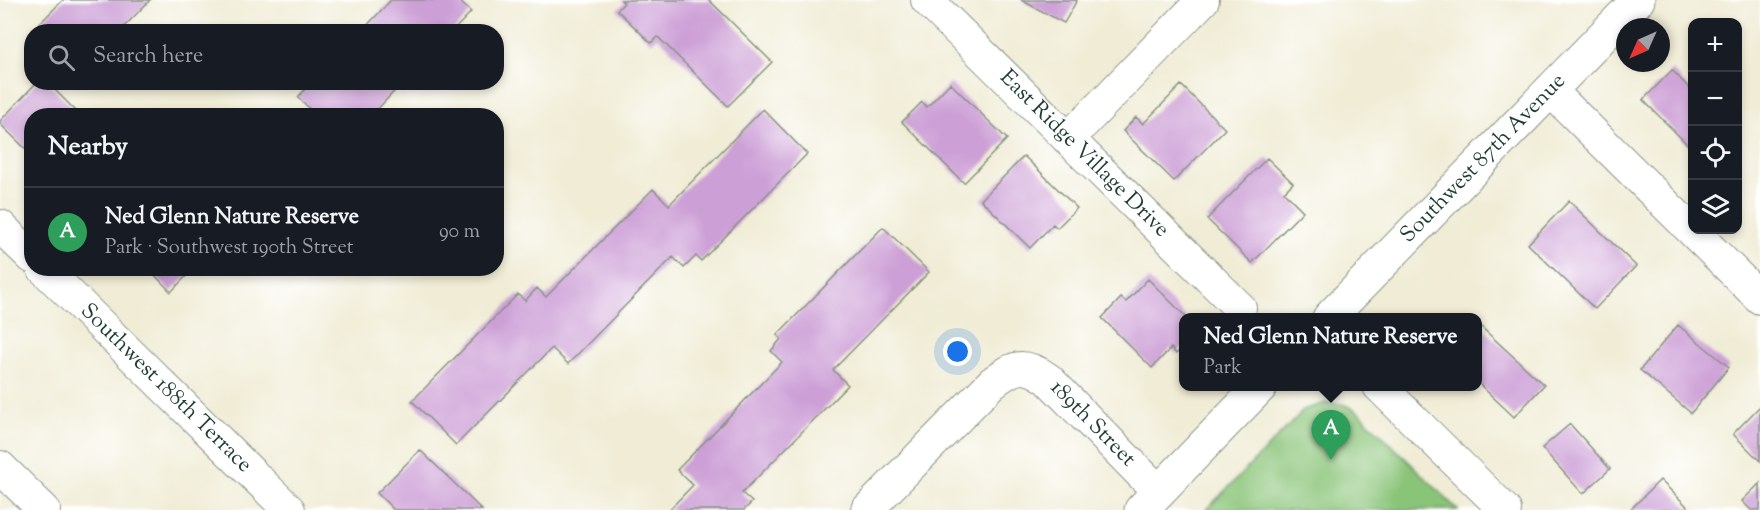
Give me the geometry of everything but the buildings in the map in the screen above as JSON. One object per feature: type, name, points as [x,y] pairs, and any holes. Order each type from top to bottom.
[{"type":"street","name":"East Ridge Village Drive","points":[[927,0],[1240,308]]},
{"type":"street","points":[[1068,139],[1203,0]]},
{"type":"street","name":"Southwest 87th Avenue","points":[[1334,313],[1638,0]]},
{"type":"street","points":[[1550,90],[1760,298]]},
{"type":"street","points":[[0,226],[24,249]]},
{"type":"street","name":"Southwest 188th Terrace","points":[[51,276],[289,510]]},
{"type":"street","name":"189th Street","points":[[867,510],[992,383],[1011,370],[1020,368],[1029,368],[1048,379],[1150,501]]},
{"type":"street","points":[[1150,501],[1257,391]]},
{"type":"street","points":[[1383,391],[1505,510]]},
{"type":"street","points":[[4,480],[44,510]]},
{"type":"green space","points":[[1326,403],[1343,404],[1356,410],[1458,510],[1206,510],[1305,409]]},
{"type":"place","name":"Ned Glenn Nature Reserve","points":[[1331,460]]}]
